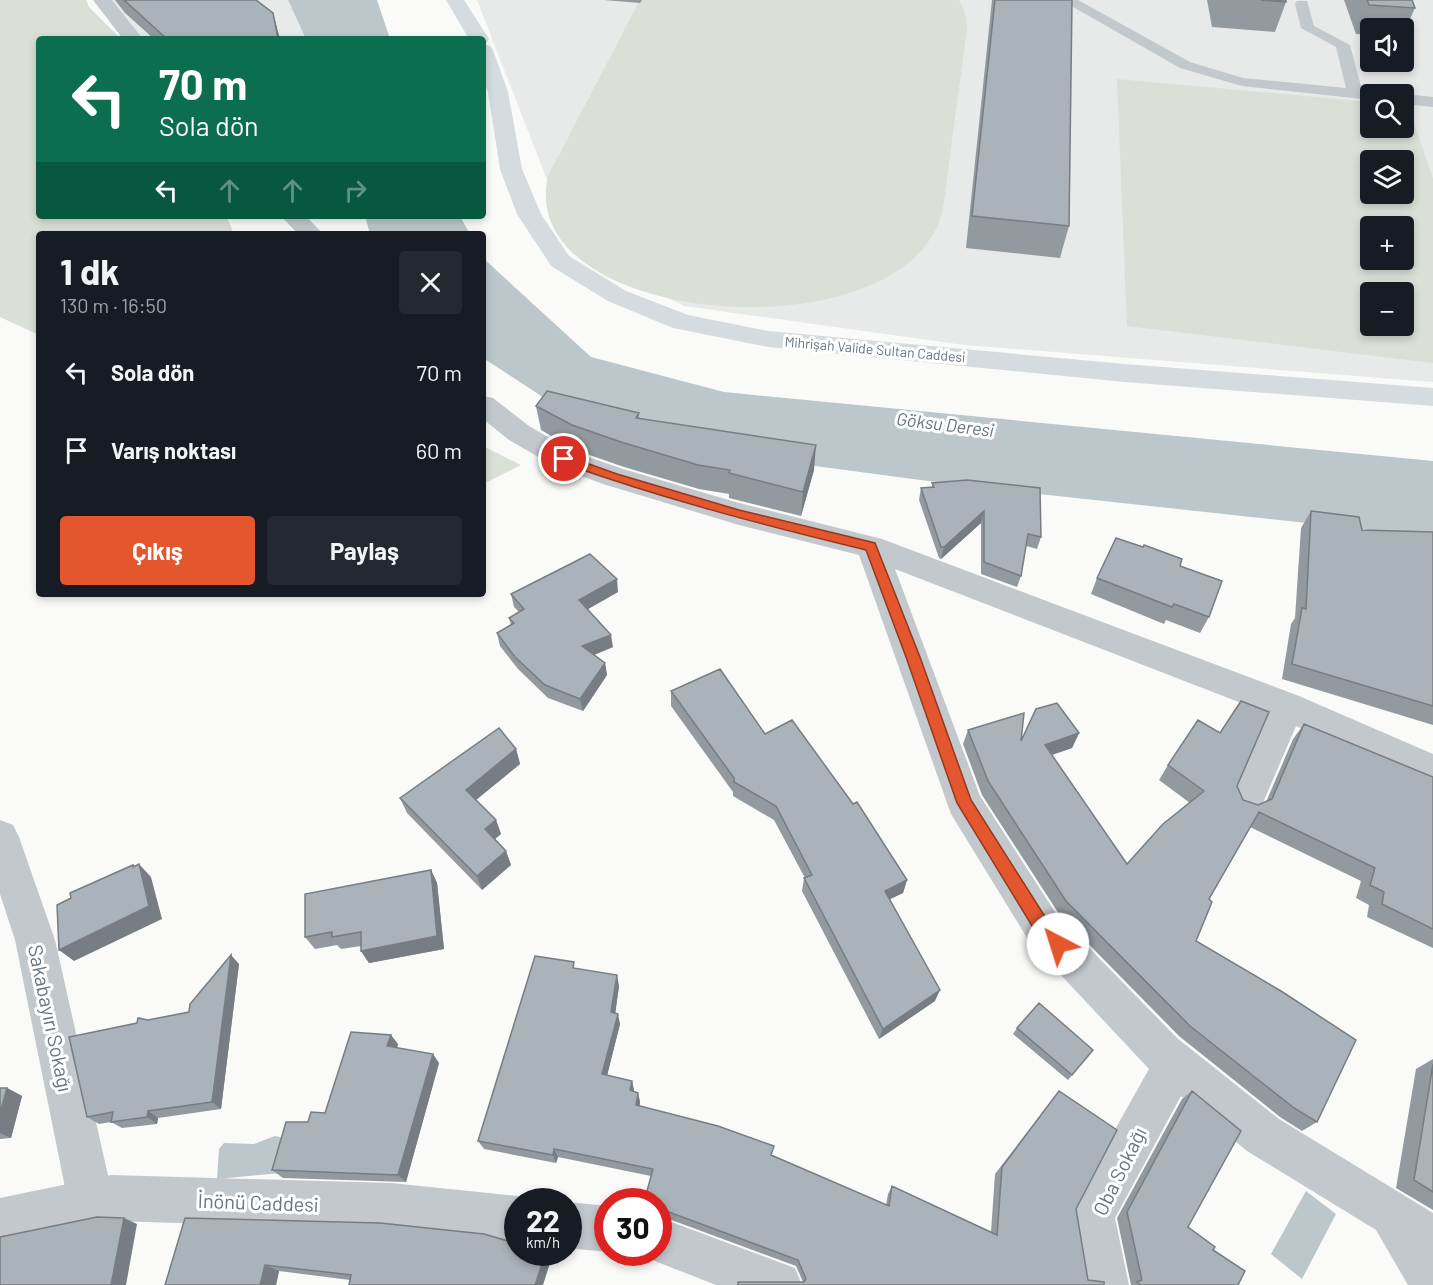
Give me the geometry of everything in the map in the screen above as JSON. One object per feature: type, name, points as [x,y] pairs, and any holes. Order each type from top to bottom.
[{"type":"main road","points":[[455,0],[476,36]]},
{"type":"main road","name":"Mihrişah Valide Sultan Caddesi","points":[[486,58],[498,92],[511,169],[529,214],[561,261],[617,296],[682,322],[768,339],[1125,373],[1433,397]]},
{"type":"street","points":[[102,0],[130,36]]},
{"type":"street","points":[[296,219],[308,231]]},
{"type":"street","points":[[486,407],[519,433],[564,459],[613,477],[739,514],[871,547],[1287,706],[1433,770]]},
{"type":"street","points":[[871,547],[913,657],[964,803],[1043,928],[1162,1053],[1263,1135],[1433,1239]]},
{"type":"street","points":[[1246,801],[1287,706]]},
{"type":"street","name":"Sakabayırı Sokağı","points":[[0,837],[35,940],[91,1202]]},
{"type":"street","name":"Oba Sokağı","points":[[1105,1285],[1092,1215],[1175,1064]]},
{"type":"street","name":"İnönü Caddesi","points":[[0,1221],[111,1198],[391,1206],[504,1218]]},
{"type":"street","points":[[1391,1213],[1433,1283]]},
{"type":"street","points":[[672,1245],[777,1285]]},
{"type":"lane","points":[[1068,0],[1185,65],[1242,82],[1360,94]]},
{"type":"lane","points":[[1302,4],[1308,28],[1343,45],[1355,93]]},
{"type":"lane","points":[[1414,100],[1433,102]]},
{"type":"shaded area","points":[[0,0],[86,0],[89,7],[118,36],[36,36],[36,219],[227,219],[233,231],[36,231],[36,334],[0,317]]},
{"type":"shaded area","points":[[96,0],[288,0],[305,36],[127,36]]},
{"type":"shaded area","points":[[477,0],[1433,0],[1433,382],[964,345],[684,306],[603,266],[551,190]]},
{"type":"shaded area","points":[[640,0],[959,0],[965,12],[967,28],[943,208],[916,256],[864,288],[796,304],[721,306],[650,293],[591,267],[554,228],[548,176]]},
{"type":"shaded area","points":[[1117,79],[1360,101],[1360,138],[1414,138],[1414,124],[1433,179],[1433,363],[1127,326]]},
{"type":"shaded area","points":[[486,448],[521,465],[486,482]]},
{"type":"water","points":[[288,0],[377,0],[389,36],[305,36]]},
{"type":"water","points":[[366,219],[462,219],[468,231],[369,231]]},
{"type":"water","name":"Göksu Deresi","points":[[486,261],[591,357],[724,392],[1433,461],[1433,540],[1380,531],[966,486],[694,450],[552,403],[486,360]]},
{"type":"water","points":[[275,1136],[288,1139],[281,1173],[217,1179],[219,1149],[224,1143],[254,1144]]},
{"type":"water","points":[[1306,1191],[1336,1214],[1302,1279],[1271,1254]]},
{"type":"building","points":[[124,0],[256,0],[273,13],[277,36],[164,36]]},
{"type":"building","points":[[995,0],[1072,0],[1069,226],[972,216]]},
{"type":"building","points":[[1261,0],[1286,0],[1286,2]]},
{"type":"building","points":[[1367,0],[1412,0],[1415,8],[1369,5]]},
{"type":"building","points":[[547,391],[639,413],[636,418],[816,445],[803,492],[729,473],[730,470],[698,465],[572,425],[536,406]]},
{"type":"building","points":[[967,480],[1040,488],[1041,537],[1028,534],[1021,576],[984,562],[984,511],[944,547],[941,547],[921,488],[934,487],[932,483]]},
{"type":"building","points":[[1311,511],[1359,517],[1362,530],[1433,532],[1433,706],[1292,664],[1302,608],[1306,609]]},
{"type":"building","points":[[1116,538],[1143,547],[1144,545],[1182,559],[1180,566],[1222,581],[1209,617],[1174,604],[1172,607],[1097,578]]},
{"type":"building","points":[[590,554],[617,579],[579,600],[611,635],[582,646],[605,663],[580,699],[545,685],[515,657],[497,633],[514,623],[509,618],[524,609],[511,594]]},
{"type":"building","points":[[720,669],[765,734],[792,720],[853,804],[857,802],[907,880],[885,891],[940,990],[883,1029],[804,878],[812,875],[776,806],[734,782],[734,778],[671,691]]},
{"type":"building","points":[[1241,701],[1269,712],[1237,786],[1243,800],[1258,805],[1272,799],[1304,724],[1433,777],[1433,929],[1382,904],[1384,892],[1370,885],[1375,868],[1259,812],[1209,899],[1212,902],[1196,941],[1281,991],[1356,1040],[1317,1122],[1294,1108],[1190,1026],[1066,901],[988,781],[968,730],[1024,713],[1021,741],[1036,709],[1057,703],[1079,733],[1045,745],[1127,864],[1163,824],[1204,791],[1168,765],[1198,720],[1220,733]]},
{"type":"building","points":[[499,728],[516,749],[466,790],[496,820],[485,829],[506,851],[477,876],[400,798]]},
{"type":"building","points":[[139,864],[149,906],[59,950],[57,905],[71,898],[70,893]]},
{"type":"building","points":[[431,870],[437,936],[361,951],[361,932],[332,937],[332,932],[305,937],[305,894]]},
{"type":"building","points":[[231,955],[212,1102],[148,1111],[147,1117],[111,1122],[113,1112],[87,1117],[69,1037],[137,1023],[138,1018],[148,1020],[189,1012],[190,1004]]},
{"type":"building","points":[[535,956],[574,962],[573,968],[617,975],[611,1012],[618,1014],[602,1074],[632,1081],[630,1090],[638,1093],[636,1105],[718,1126],[774,1146],[771,1155],[889,1206],[892,1186],[997,1235],[1002,1167],[1059,1091],[1117,1130],[1076,1209],[1088,1280],[1104,1282],[1104,1285],[738,1285],[738,1282],[804,1282],[806,1279],[798,1260],[672,1213],[672,1188],[648,1188],[653,1169],[554,1149],[553,1155],[478,1141]]},
{"type":"building","points":[[1039,1003],[1093,1050],[1072,1075],[1017,1028]]},
{"type":"building","points":[[351,1032],[391,1035],[387,1046],[433,1054],[398,1175],[272,1170],[286,1122],[308,1122],[311,1112],[325,1113]]},
{"type":"building","points":[[1433,1064],[1433,1192],[1414,1180]]},
{"type":"building","points":[[0,1088],[7,1088],[0,1113]]},
{"type":"building","points":[[1192,1091],[1241,1131],[1188,1227],[1215,1247],[1213,1250],[1245,1271],[1238,1285],[1141,1285],[1137,1282],[1142,1280],[1127,1212]]},
{"type":"building","points":[[97,1217],[124,1218],[111,1285],[0,1285],[0,1237]]},
{"type":"building","points":[[185,1218],[380,1223],[484,1234],[504,1240],[504,1266],[541,1266],[535,1285],[349,1285],[351,1275],[265,1265],[260,1285],[165,1285]]},
{"type":"route","points":[[564,459],[613,477],[739,514],[871,547],[913,657],[964,803],[1043,928],[1058,944]]}]
